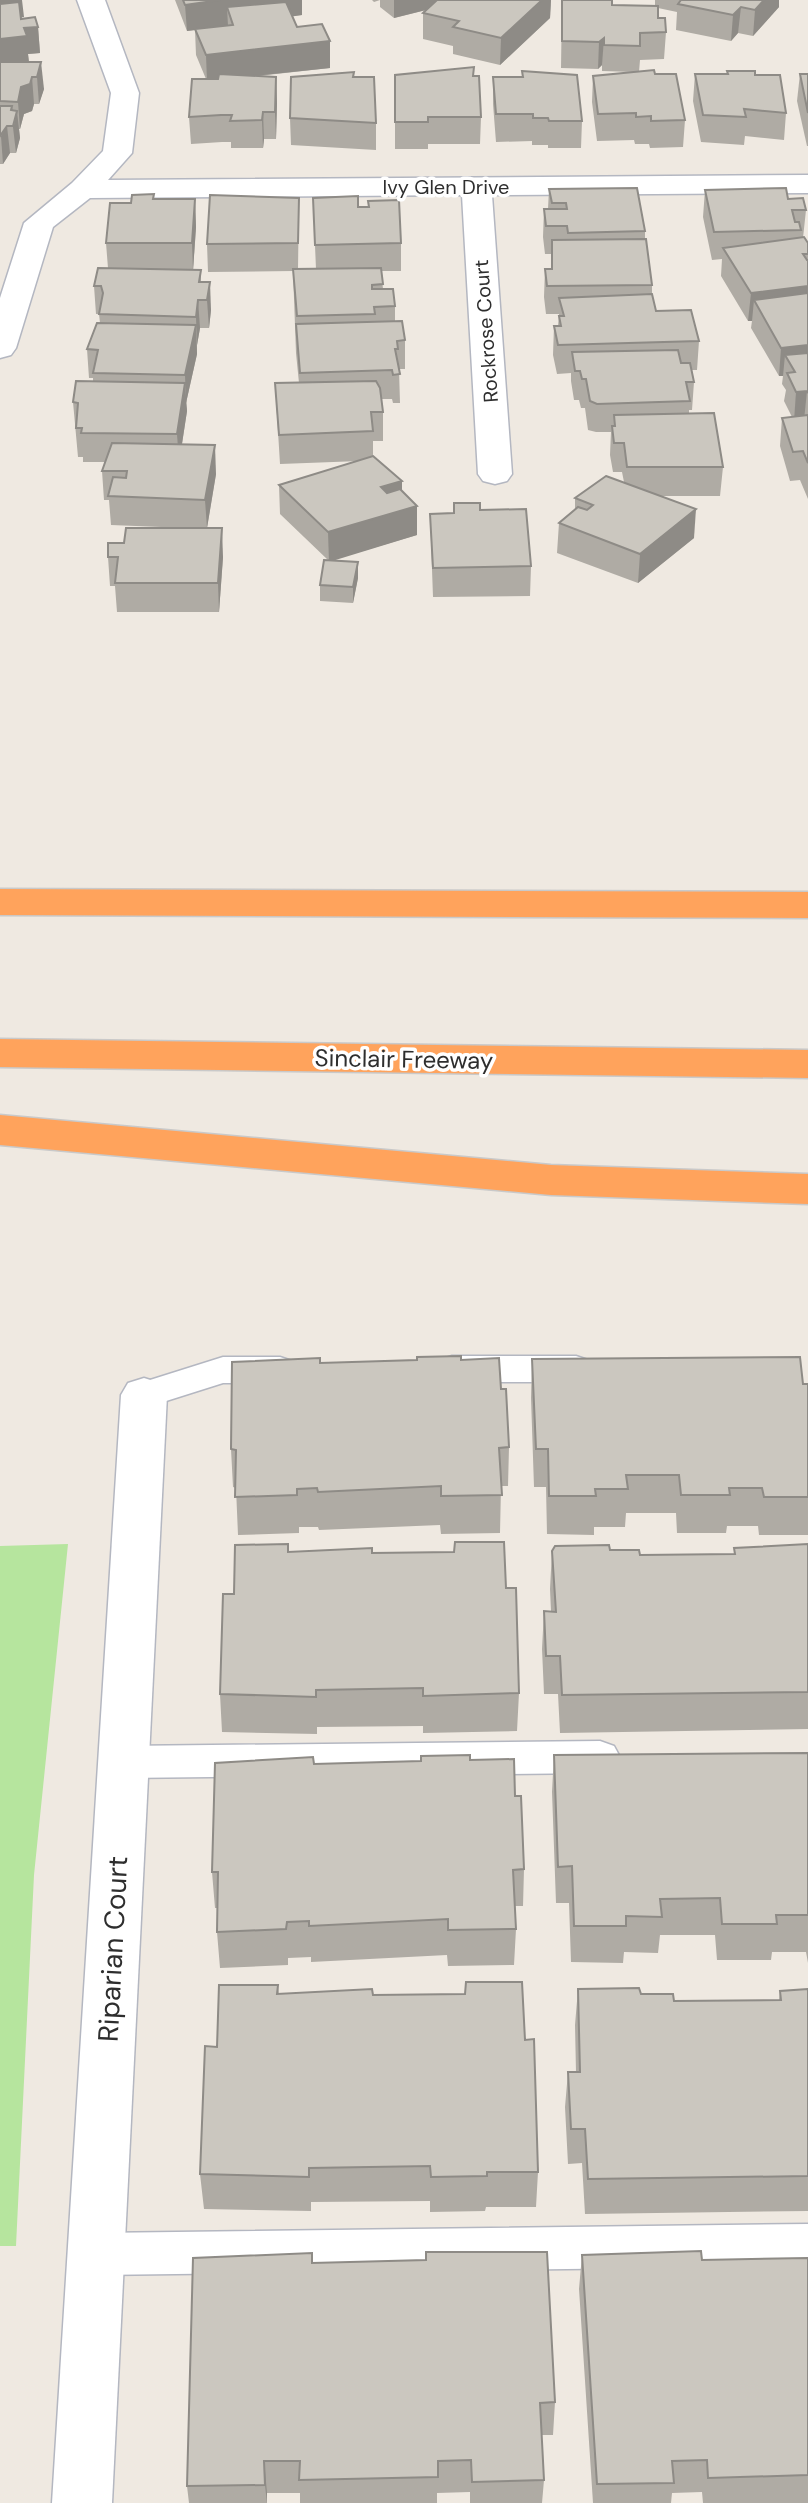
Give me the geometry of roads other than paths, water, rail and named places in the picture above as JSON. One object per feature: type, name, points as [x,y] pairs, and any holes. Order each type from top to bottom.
[{"type":"highway","points":[[0,902],[808,905]]},
{"type":"highway","name":"Sinclair Freeway","points":[[0,1053],[808,1064]]},
{"type":"highway","points":[[0,1130],[551,1180],[808,1189]]},
{"type":"street","points":[[0,348],[39,223],[83,189],[117,153],[125,93],[91,0]]},
{"type":"street","name":"Ivy Glen Drive","points":[[83,189],[808,184]]},
{"type":"street","name":"Rockrose Court","points":[[476,187],[495,474]]},
{"type":"street","name":"Riparian Court","points":[[82,2503],[144,1395]]},
{"type":"lane","points":[[427,1369],[614,1369]]},
{"type":"lane","points":[[144,1395],[223,1370],[317,1370]]},
{"type":"lane","points":[[123,1762],[633,1757]]},
{"type":"lane","points":[[96,2254],[808,2245]]}]
